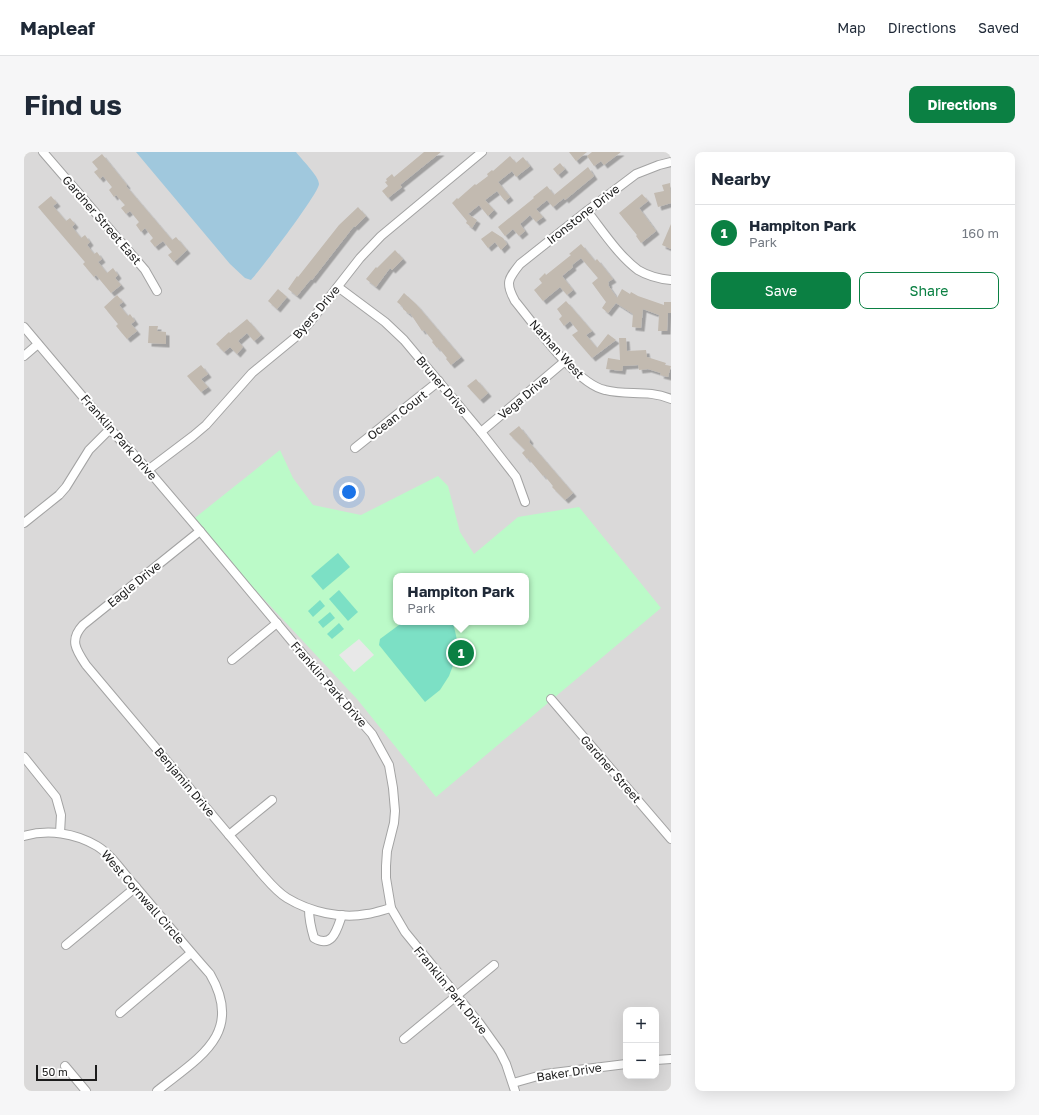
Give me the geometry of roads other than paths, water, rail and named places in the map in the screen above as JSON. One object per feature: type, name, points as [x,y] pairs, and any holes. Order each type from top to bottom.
[{"type":"street","name":"Gardner Street East","points":[[43,152],[145,270],[157,291]]},
{"type":"street","name":"Byers Drive","points":[[148,470],[194,436],[206,425],[252,373],[297,336],[310,322],[360,258],[381,236],[482,152]]},
{"type":"street","name":"Ironstone Drive","points":[[508,284],[511,275],[520,264],[636,174],[671,162]]},
{"type":"street","points":[[587,211],[619,251],[639,270],[647,274],[671,280]]},
{"type":"street","name":"Nathan West","points":[[508,284],[509,292],[515,300],[565,361],[582,379],[594,387],[612,392],[652,393],[671,399]]},
{"type":"street","name":"Bruner Drive","points":[[338,287],[385,322],[404,340],[481,432],[516,477],[525,502]]},
{"type":"street","name":"Franklin Park Drive","points":[[24,327],[110,429],[148,470],[325,681],[372,734],[389,765],[393,788],[395,811],[386,866],[386,878],[391,908],[405,932],[458,996],[500,1052],[506,1064],[515,1091]]},
{"type":"street","points":[[24,356],[38,344]]},
{"type":"street","name":"Vega Drive","points":[[481,432],[565,361]]},
{"type":"street","name":"Ocean Court","points":[[355,448],[439,381]]},
{"type":"street","points":[[24,523],[59,495],[66,487],[89,450],[110,429]]},
{"type":"street","name":"Eagle Drive","points":[[74,642],[83,625],[200,531]]},
{"type":"street","points":[[232,660],[277,623]]},
{"type":"street","name":"Benjamin Drive","points":[[74,642],[78,653],[86,665],[277,890],[287,898],[309,909],[329,914],[350,916],[367,914],[391,908]]},
{"type":"street","name":"Gardner Street","points":[[551,699],[671,839]]},
{"type":"street","points":[[24,757],[56,797],[61,815],[60,833]]},
{"type":"street","points":[[229,835],[272,800]]},
{"type":"street","name":"West Cornwall Circle","points":[[24,836],[43,832],[60,833],[98,846],[115,862],[210,974],[221,1001],[221,1014],[216,1037],[209,1048],[194,1062],[157,1091]]},
{"type":"street","points":[[66,945],[136,887]]},
{"type":"street","points":[[309,909],[309,923],[314,938],[321,942],[327,942],[332,938],[342,915]]},
{"type":"street","points":[[120,1013],[191,953]]},
{"type":"street","points":[[404,1039],[494,965]]},
{"type":"street","points":[[659,1060],[671,1059]]},
{"type":"street","name":"Baker Drive","points":[[513,1083],[545,1074],[623,1064]]},
{"type":"street","points":[[65,1066],[86,1091]]},
{"type":"water","points":[[136,152],[296,152],[313,172],[319,184],[310,201],[251,280],[245,278],[230,264]]},
{"type":"place","name":"Hampiton Park","points":[[461,653]]}]
